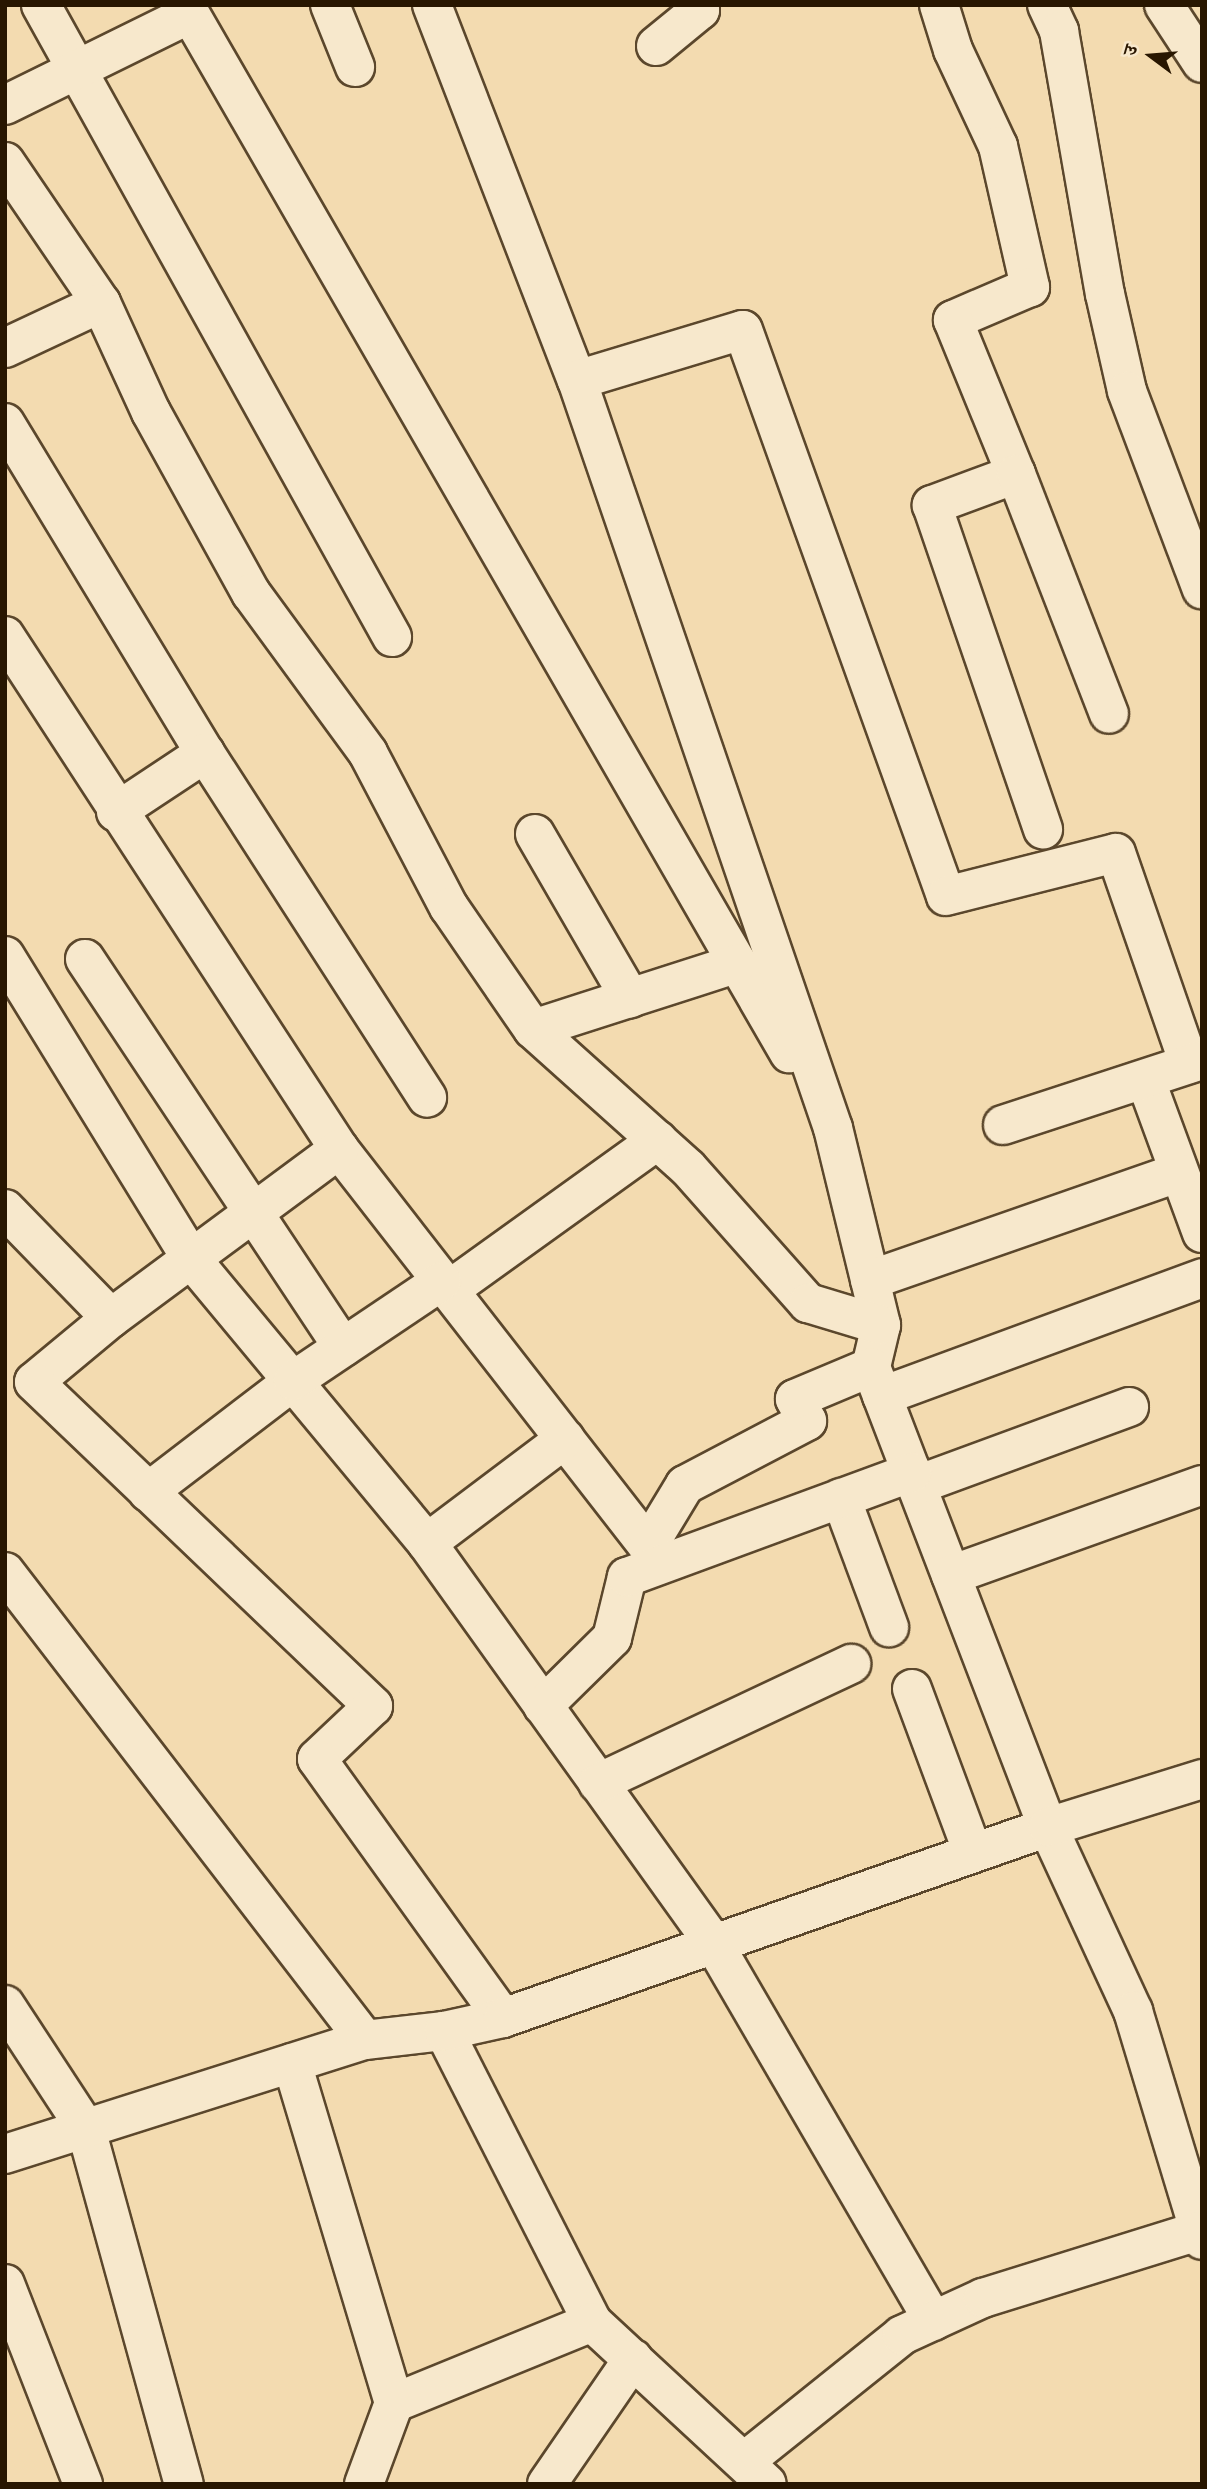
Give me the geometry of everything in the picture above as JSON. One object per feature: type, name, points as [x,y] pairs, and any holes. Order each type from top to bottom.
[{"type":"street","points":[[41,5],[79,67],[392,637]]},
{"type":"street","points":[[330,5],[355,67]]},
{"type":"street","points":[[432,5],[577,380],[833,1129],[881,1325],[876,1382],[1048,1827],[1133,2011],[1191,2157],[1200,2236],[982,2298],[902,2336],[756,2473],[592,2322],[444,2031]]},
{"type":"street","points":[[656,46],[700,10],[697,5]]},
{"type":"street","points":[[939,5],[953,50],[998,146],[1030,287],[953,320],[1109,714]]},
{"type":"street","points":[[1164,5],[1202,63]]},
{"type":"street","points":[[5,105],[188,10],[833,1129]]},
{"type":"street","points":[[1057,14],[1105,294],[1127,391],[1202,589]]},
{"type":"street","points":[[5,162],[101,303],[151,412],[251,593],[368,753],[449,907],[533,1029],[688,1168],[808,1303],[881,1325]]},
{"type":"street","points":[[5,348],[101,303]]},
{"type":"street","points":[[577,380],[743,330],[946,896],[1116,853],[1195,1062],[1146,1081],[1003,1125]]},
{"type":"street","points":[[5,423],[205,753],[427,1098]]},
{"type":"street","points":[[1016,474],[932,505],[1043,830]]},
{"type":"street","points":[[5,636],[116,812],[339,1149],[648,1546],[685,1485],[807,1421],[795,1399],[876,1382],[1202,1278]]},
{"type":"street","points":[[116,812],[205,753]]},
{"type":"street","points":[[534,834],[630,998]]},
{"type":"street","points":[[5,957],[193,1261],[427,1543],[713,1944],[933,2321]]},
{"type":"street","points":[[85,959],[343,1347]]},
{"type":"street","points":[[533,1029],[738,963]]},
{"type":"street","points":[[1146,1081],[1202,1233]]},
{"type":"street","points":[[148,1492],[293,1381],[343,1347],[445,1286],[657,1140]]},
{"type":"street","points":[[339,1149],[193,1261],[111,1318],[34,1382],[373,1706],[317,1759],[503,2018]]},
{"type":"street","points":[[870,1280],[1178,1173]]},
{"type":"street","points":[[5,1209],[111,1318]]},
{"type":"street","points":[[543,1706],[612,1638],[626,1577],[841,1498],[914,1479],[1129,1407]]},
{"type":"street","points":[[427,1543],[565,1439]]},
{"type":"street","points":[[951,1575],[1202,1485]]},
{"type":"street","points":[[841,1498],[889,1627]]},
{"type":"street","points":[[5,1572],[365,2040]]},
{"type":"street","points":[[598,1783],[851,1664]]},
{"type":"street","points":[[912,1689],[973,1853]]},
{"type":"street","points":[[5,2154],[365,2040],[444,2031],[503,2018],[1048,1827],[1202,1779]]},
{"type":"street","points":[[5,2005],[86,2129],[184,2484]]},
{"type":"street","points":[[292,2063],[394,2403],[364,2484]]},
{"type":"street","points":[[5,2284],[83,2484]]},
{"type":"street","points":[[394,2403],[592,2322]]},
{"type":"street","points":[[547,2484],[633,2359]]}]
